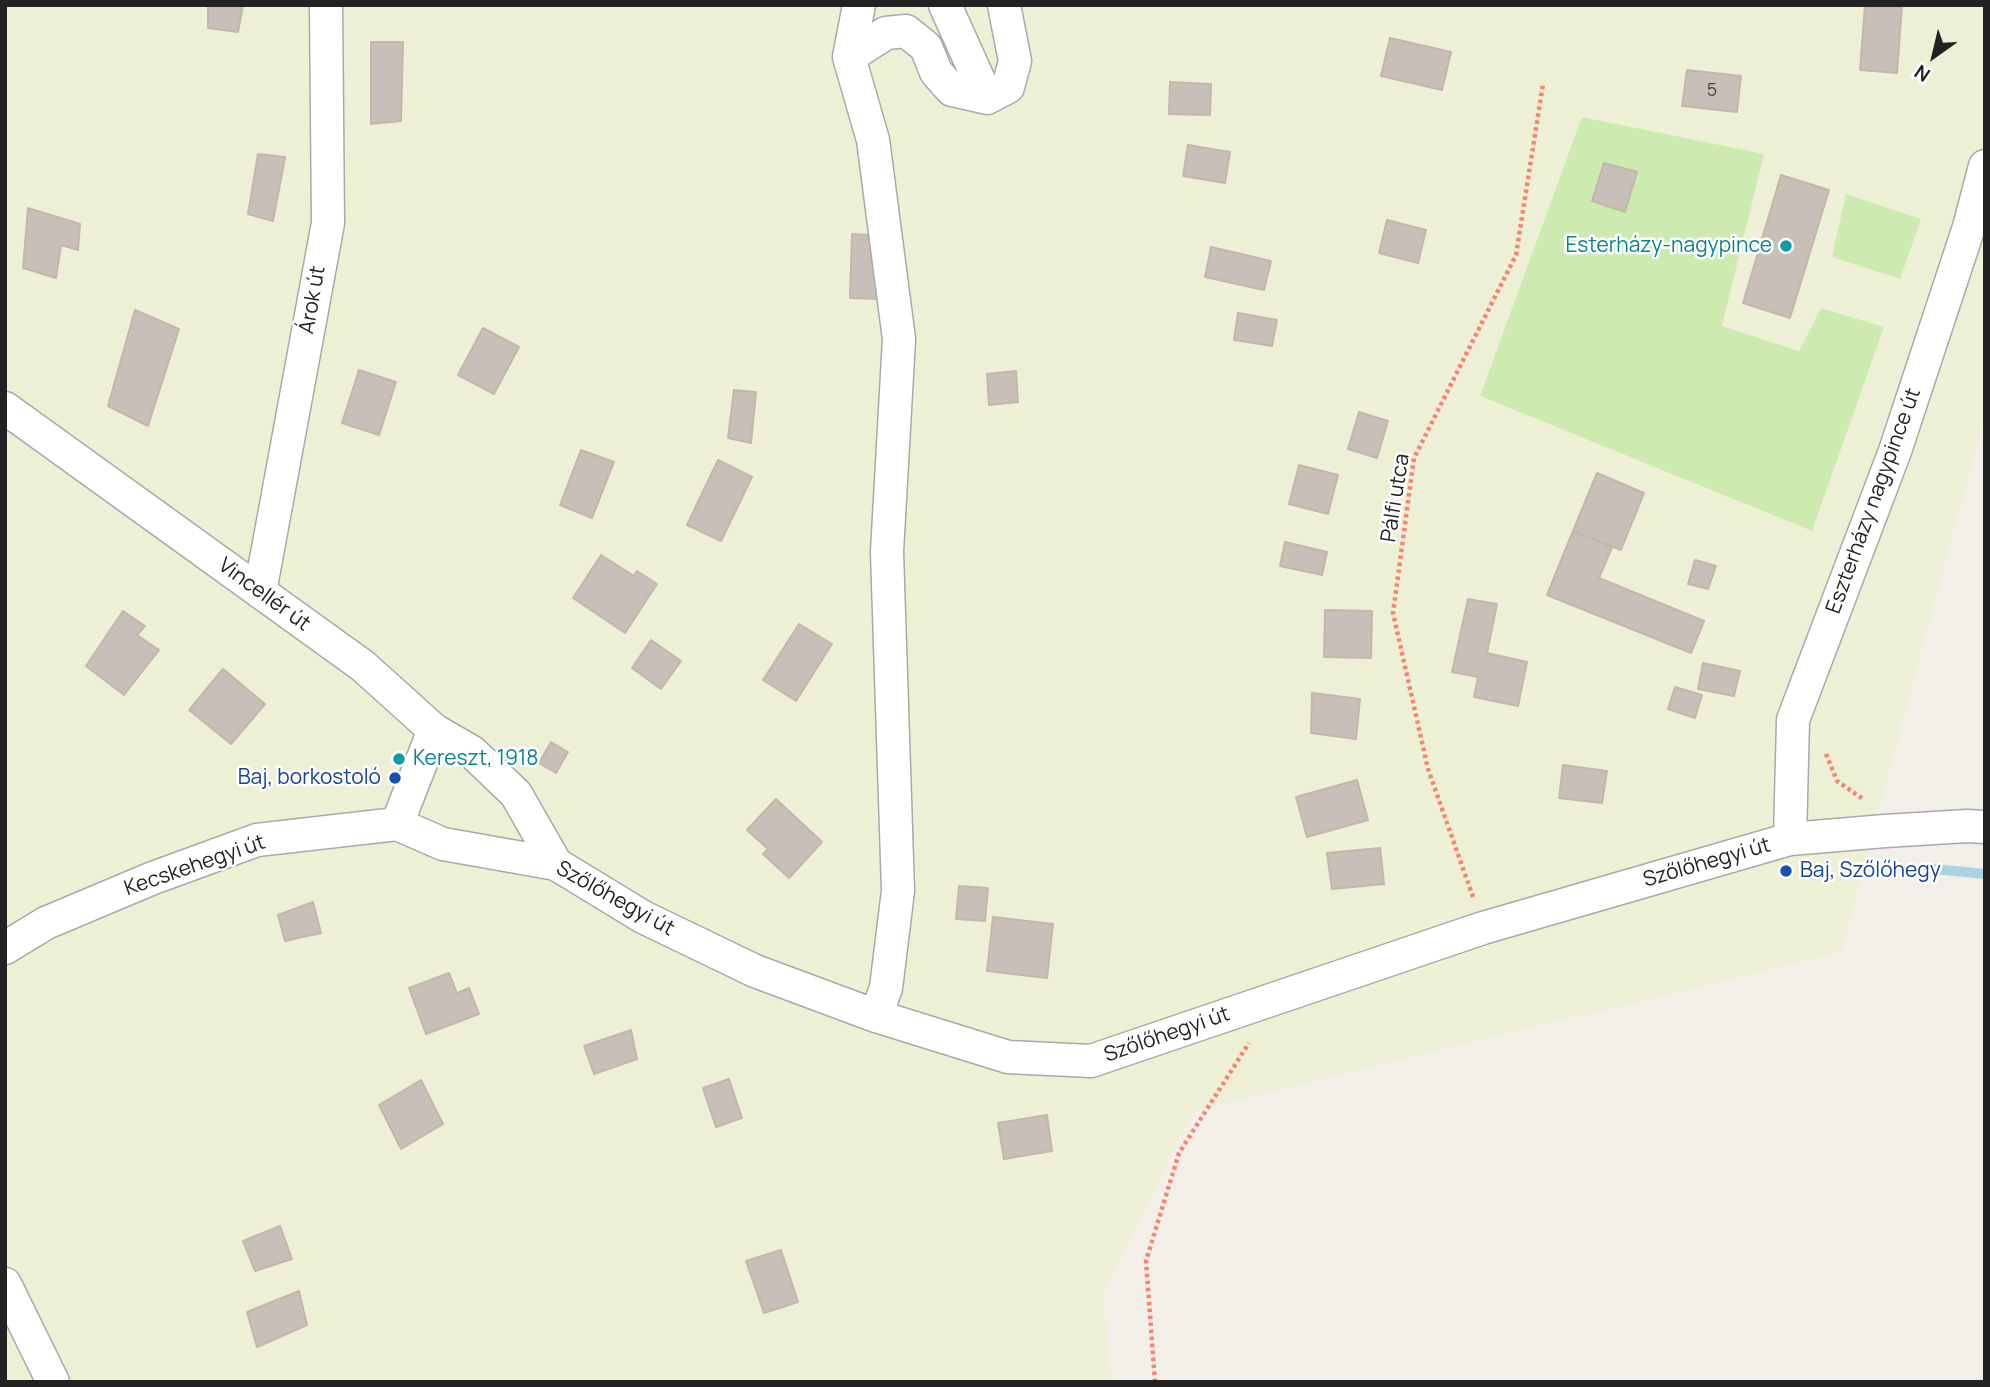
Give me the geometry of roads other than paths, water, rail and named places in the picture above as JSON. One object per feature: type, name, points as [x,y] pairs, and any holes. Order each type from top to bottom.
[{"type":"street","name":"Árok út","points":[[260,592],[328,223],[326,5]]},
{"type":"street","points":[[859,5],[849,57],[873,140],[899,339],[887,552],[898,891],[886,988],[876,1016]]},
{"type":"street","points":[[945,5],[987,98]]},
{"type":"street","points":[[849,57],[887,33],[906,30],[926,47],[936,72],[952,90],[987,98],[1008,87],[1015,61],[1004,5]]},
{"type":"street","name":"Eszterházy nagypince út","points":[[1790,839],[1793,720],[1895,451],[1969,227],[1985,166]]},
{"type":"street","name":"Vincellér út","points":[[5,408],[363,666],[434,730],[472,752],[516,794],[556,864]]},
{"type":"street","points":[[397,824],[434,730]]},
{"type":"street","name":"Szőlőhegyi út","points":[[397,824],[443,844],[556,864],[643,917],[755,971],[876,1016],[1008,1057],[1091,1061],[1483,928],[1790,839],[1968,826],[1985,828]]},
{"type":"street","name":"Kecskehegyi út","points":[[5,948],[46,923],[153,878],[257,840],[397,824]]},
{"type":"street","points":[[5,1284],[53,1382]]},
{"type":"waterway","points":[[1934,869],[1985,874]]},
{"type":"place","name":"Esterházy-nagypince","points":[[1786,246]]},
{"type":"place","name":"Kereszt, 1918","points":[[399,759]]},
{"type":"place","name":"Baj, borkostoló","points":[[395,778]]},
{"type":"place","name":"Baj, Szőlőhegy","points":[[1786,871]]}]
